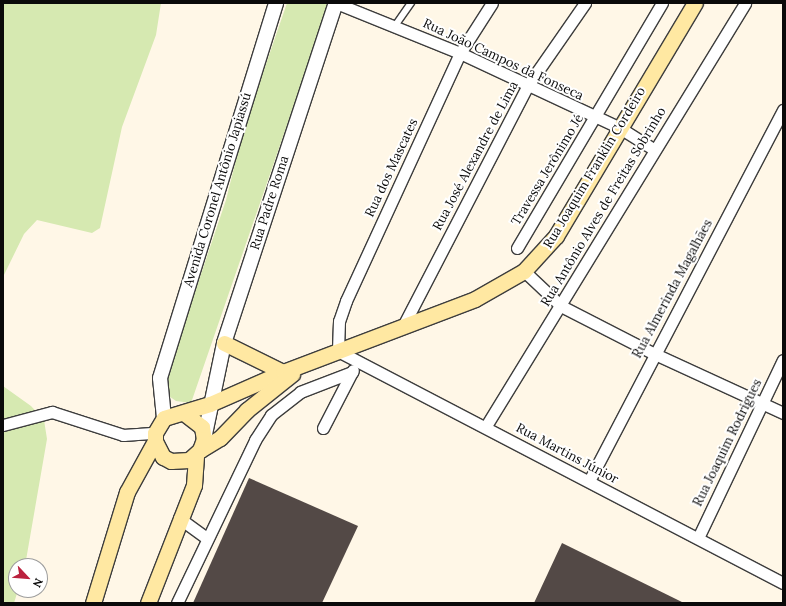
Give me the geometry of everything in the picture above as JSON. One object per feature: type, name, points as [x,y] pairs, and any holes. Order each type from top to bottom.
[{"type":"main road","name":"Rua Joaquim Franklin Cordeiro","points":[[184,413],[210,404],[308,362],[475,300],[524,271],[556,236],[695,3]]},
{"type":"main road","points":[[224,343],[283,372]]},
{"type":"main road","name":"Rua Joaquim Franklin Cordeiro","points":[[200,448],[220,438],[247,410],[308,362]]},
{"type":"main road","points":[[93,603],[127,492],[164,418],[184,413],[202,427],[194,485],[179,518],[148,603]]},
{"type":"main road","points":[[155,437],[163,457],[171,461],[189,460],[200,448]]},
{"type":"street","name":"Avenida Coronel Antônio Japiassú","points":[[164,418],[160,378],[276,3]]},
{"type":"street","name":"Rua João Campos da Fonseca","points":[[336,3],[460,53],[595,118],[620,128],[655,150]]},
{"type":"street","name":"Rua Padre Roma","points":[[200,448],[224,343],[336,3]]},
{"type":"street","name":"Rua dos Mascates","points":[[338,351],[339,321],[346,301],[460,53],[492,3]]},
{"type":"street","name":"Rua José Alexandre de Lima","points":[[402,328],[528,85],[585,3]]},
{"type":"street","name":"Travessa Jerônimo Jé","points":[[517,248],[662,3]]},
{"type":"street","name":"Rua Antônio Alves de Freitas Sobrinho","points":[[486,426],[561,306],[745,3]]},
{"type":"street","name":"Rua Almerinda Magalhães","points":[[589,481],[783,110]]},
{"type":"street","points":[[524,271],[561,306],[655,354],[783,413]]},
{"type":"street","name":"Rua Martins Júnior","points":[[338,351],[486,426],[783,583]]},
{"type":"street","name":"Rua Joaquim Rodrigues","points":[[698,538],[783,360]]},
{"type":"street","points":[[323,428],[358,362]]},
{"type":"street","points":[[177,603],[255,440],[272,416],[300,392],[352,372]]},
{"type":"street","points":[[3,425],[52,412],[123,435],[155,437]]},
{"type":"street","points":[[179,518],[208,538]]},
{"type":"lane","points":[[394,26],[411,3]]},
{"type":"green space","points":[[3,3],[161,3],[156,35],[122,127],[100,228],[92,233],[37,220],[24,234],[3,277]]},
{"type":"green space","points":[[287,3],[329,3],[191,403],[176,401],[166,394],[167,375],[226,200],[244,128]]},
{"type":"green space","points":[[3,386],[31,406],[44,420],[47,439],[26,558],[8,558],[8,598],[16,598],[14,603],[3,603]]},
{"type":"building","points":[[249,478],[358,526],[322,603],[193,603]]},
{"type":"building","points":[[562,543],[684,603],[534,603]]}]
